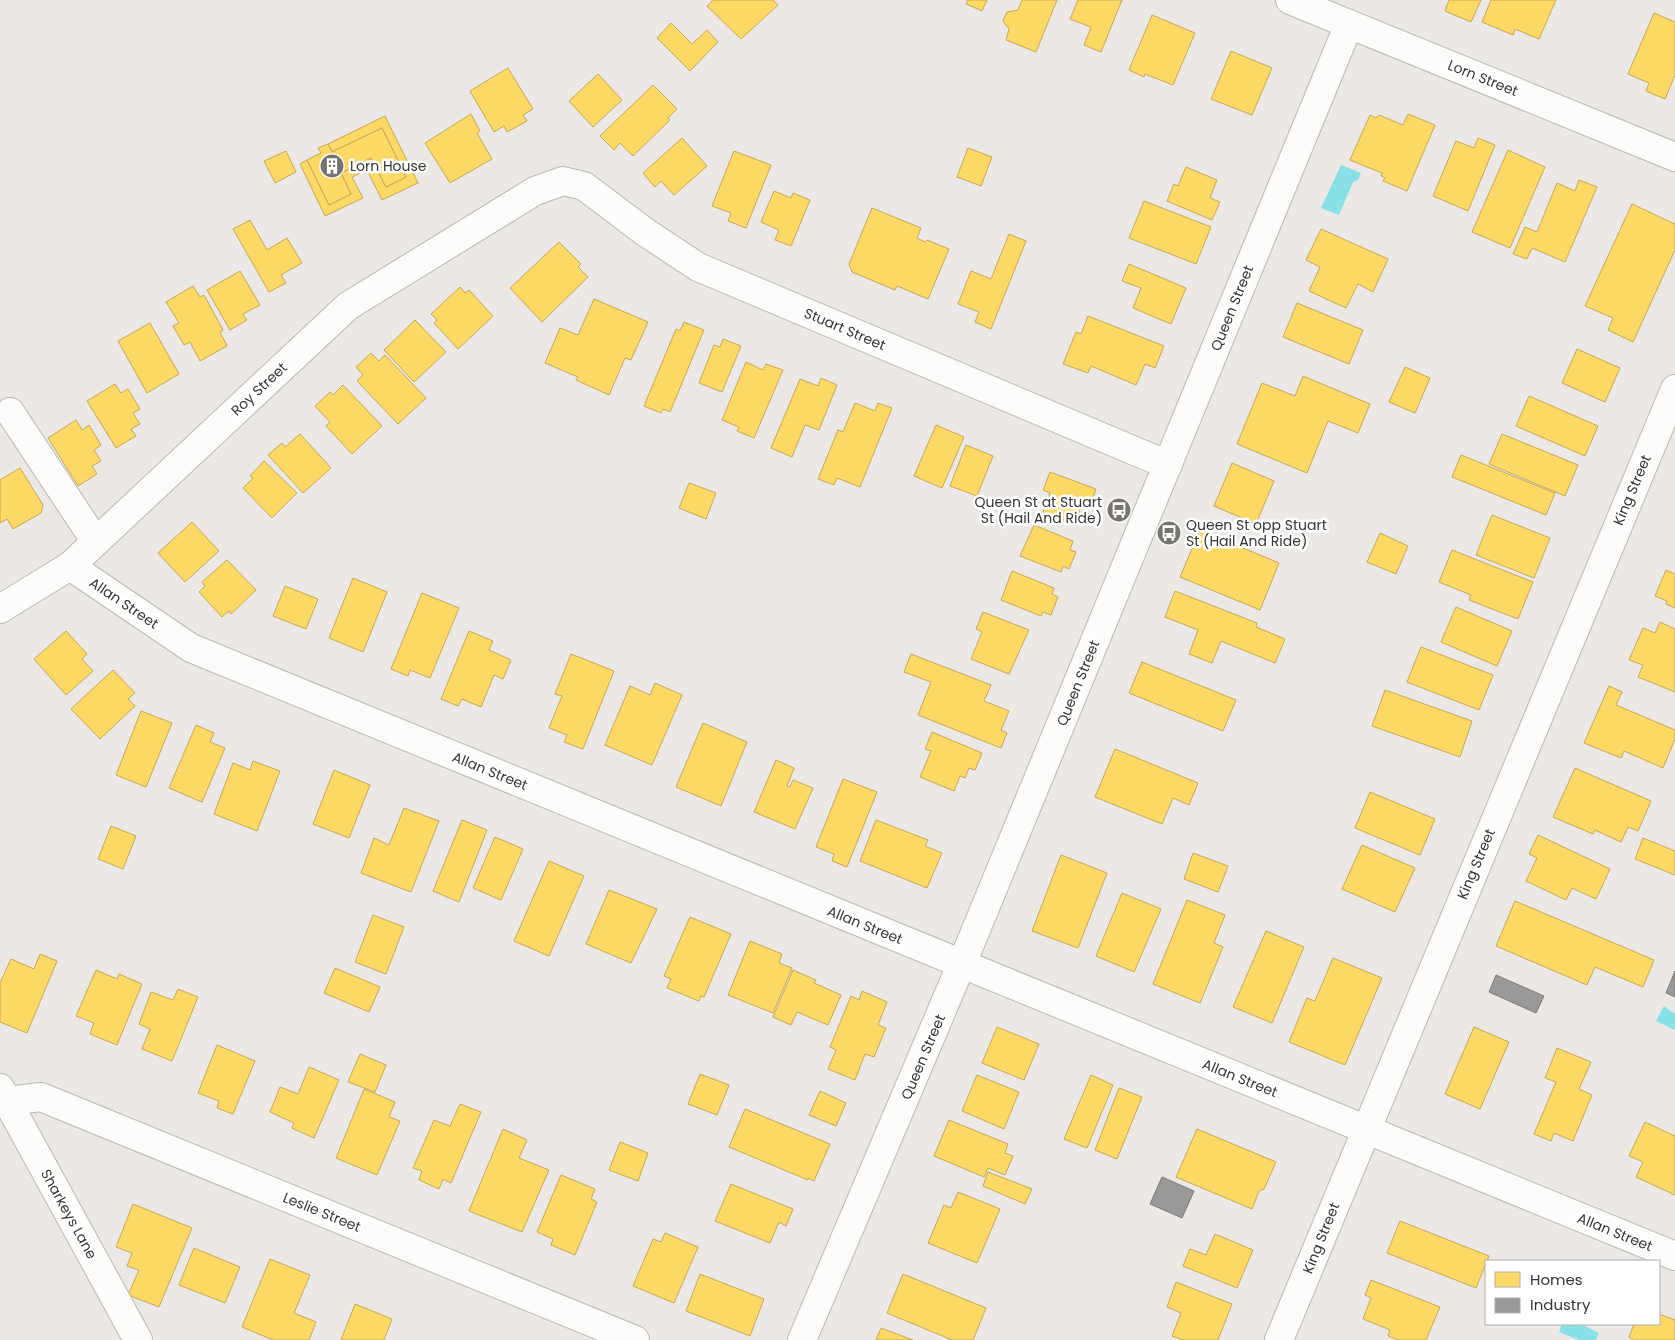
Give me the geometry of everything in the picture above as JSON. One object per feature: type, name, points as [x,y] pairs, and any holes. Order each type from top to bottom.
[{"type":"street","name":"Lorn Street","points":[[1290,0],[1675,157]]},
{"type":"street","name":"Queen Street","points":[[802,1340],[962,965],[1349,24]]},
{"type":"street","name":"Stuart Street","points":[[535,191],[563,181],[584,186],[645,232],[698,267],[1168,465]]},
{"type":"street","name":"Roy Street","points":[[0,609],[70,566],[348,306],[535,191]]},
{"type":"street","name":"King Street","points":[[1279,1340],[1365,1129],[1675,389]]},
{"type":"street","points":[[10,412],[96,542]]},
{"type":"street","name":"Allan Street","points":[[70,566],[191,648],[1675,1256]]},
{"type":"street","name":"Sharkeys Lane","points":[[4,1094],[138,1340]]},
{"type":"street","name":"Leslie Street","points":[[4,1094],[41,1096],[635,1340]]},
{"type":"water","points":[[1341,165],[1361,173],[1358,180],[1353,182],[1339,215],[1321,208]]},
{"type":"water","points":[[1664,1006],[1675,1014],[1675,1030],[1656,1021]]},
{"type":"water","points":[[1562,1325],[1583,1325],[1599,1333],[1596,1340],[1579,1340],[1559,1332]]},
{"type":"building: Homes","points":[[713,0],[773,0],[778,5],[741,39],[707,6]]},
{"type":"building: Homes","points":[[968,0],[987,0],[982,11],[966,4]]},
{"type":"building: Homes","points":[[1022,0],[1057,0],[1036,52],[1006,40],[1009,29],[1003,21],[1007,12],[1018,10]]},
{"type":"building: Homes","points":[[1078,0],[1122,0],[1101,52],[1084,45],[1091,27],[1070,19]]},
{"type":"building: Homes","points":[[1449,0],[1481,0],[1471,22],[1445,11]]},
{"type":"building: Homes","points":[[1491,0],[1556,0],[1539,39],[1515,29],[1513,35],[1482,22]]},
{"type":"building: Homes","points":[[1654,13],[1675,22],[1675,75],[1665,99],[1646,91],[1649,83],[1628,74]]},
{"type":"building: Homes","points":[[1152,15],[1195,33],[1173,85],[1145,74],[1144,77],[1129,70]]},
{"type":"building: Homes","points":[[671,23],[692,44],[707,30],[718,42],[690,71],[657,38]]},
{"type":"building: Homes","points":[[1231,51],[1272,68],[1252,115],[1211,99]]},
{"type":"building: Homes","points":[[508,68],[533,109],[523,115],[527,121],[507,132],[504,126],[494,132],[470,91]]},
{"type":"building: Homes","points":[[598,74],[622,100],[593,127],[569,101]]},
{"type":"building: Homes","points":[[653,85],[677,109],[668,118],[670,120],[633,156],[620,143],[614,150],[600,136]]},
{"type":"building: Homes","points":[[471,114],[480,131],[477,133],[492,159],[450,183],[425,143]]},
{"type":"building: Homes","points":[[1408,114],[1435,125],[1407,191],[1383,181],[1385,178],[1381,176],[1382,173],[1350,160],[1370,115],[1376,118],[1379,115],[1403,125]]},
{"type":"building: Homes","points":[[385,116],[418,183],[382,200],[367,170],[352,177],[363,198],[325,216],[300,164],[307,160],[329,205],[351,194],[341,173],[371,158],[386,187],[406,177],[382,128],[332,152],[328,144]]},
{"type":"building: Homes","name":"Lorn House","points":[[382,128],[406,177],[386,187],[371,158],[341,173],[351,194],[329,205],[307,160],[321,153],[318,148],[328,144],[332,152]]},
{"type":"building: Homes","points":[[682,138],[707,166],[674,195],[661,181],[655,187],[643,173]]},
{"type":"building: Homes","points":[[1478,138],[1495,145],[1468,211],[1433,196],[1456,141],[1474,148]]},
{"type":"building: Homes","points":[[968,148],[992,157],[981,186],[957,177]]},
{"type":"building: Homes","points":[[1508,150],[1545,167],[1510,248],[1472,232]]},
{"type":"building: Homes","points":[[286,151],[296,172],[275,183],[264,161]]},
{"type":"building: Homes","points":[[734,151],[771,165],[746,228],[728,221],[731,213],[712,206]]},
{"type":"building: Homes","points":[[1186,167],[1217,180],[1210,198],[1220,202],[1212,220],[1167,201],[1174,184],[1178,186]]},
{"type":"building: Homes","points":[[1579,180],[1597,187],[1565,262],[1532,248],[1527,259],[1513,254],[1525,227],[1537,232],[1557,183],[1575,191]]},
{"type":"building: Homes","points":[[774,191],[791,198],[793,193],[810,200],[791,246],[775,240],[779,230],[761,222]]},
{"type":"building: Homes","points":[[1144,201],[1211,227],[1196,264],[1129,238]]},
{"type":"building: Homes","points":[[1632,204],[1675,224],[1675,250],[1633,342],[1608,330],[1613,318],[1585,306]]},
{"type":"building: Homes","points":[[872,208],[921,228],[917,238],[949,249],[928,299],[897,286],[895,290],[852,272],[849,264]]},
{"type":"building: Homes","points":[[250,220],[267,250],[287,238],[302,263],[281,275],[286,283],[269,292],[233,229]]},
{"type":"building: Homes","points":[[1321,229],[1388,259],[1373,292],[1358,284],[1346,308],[1309,291],[1320,267],[1306,260]]},
{"type":"building: Homes","points":[[1009,234],[1026,241],[991,329],[975,322],[979,312],[958,304],[971,271],[991,279]]},
{"type":"building: Homes","points":[[559,242],[581,264],[578,267],[588,277],[542,322],[510,288]]},
{"type":"building: Homes","points":[[1129,264],[1186,288],[1171,324],[1133,308],[1141,288],[1122,281]]},
{"type":"building: Homes","points":[[240,271],[260,305],[243,314],[247,320],[230,330],[207,290]]},
{"type":"building: Homes","points":[[193,286],[200,297],[204,295],[223,330],[220,332],[227,346],[200,361],[190,342],[184,345],[173,326],[179,323],[166,302]]},
{"type":"building: Homes","points":[[460,287],[465,293],[469,290],[493,316],[458,349],[434,323],[437,320],[431,314]]},
{"type":"building: Homes","points":[[594,299],[648,322],[631,360],[625,358],[609,395],[576,380],[578,377],[545,363],[560,328],[578,335]]},
{"type":"building: Homes","points":[[1297,303],[1363,330],[1349,364],[1283,337]]},
{"type":"building: Homes","points":[[1088,316],[1164,346],[1155,368],[1145,364],[1136,385],[1091,366],[1088,373],[1063,364],[1076,332],[1081,334]]},
{"type":"building: Homes","points":[[415,320],[446,352],[414,382],[384,350]]},
{"type":"building: Homes","points":[[684,322],[704,330],[670,412],[663,409],[661,413],[644,406],[676,329],[680,331]]},
{"type":"building: Homes","points":[[150,323],[179,374],[147,393],[118,341]]},
{"type":"building: Homes","points":[[723,339],[741,346],[722,392],[699,383],[714,345],[720,347]]},
{"type":"building: Homes","points":[[1577,349],[1620,368],[1605,402],[1562,383]]},
{"type":"building: Homes","points":[[371,353],[379,361],[385,355],[426,398],[398,424],[357,381],[363,375],[356,367]]},
{"type":"building: Homes","points":[[746,362],[763,370],[766,364],[783,370],[754,438],[737,431],[739,427],[722,420]]},
{"type":"building: Homes","points":[[1405,367],[1430,378],[1415,413],[1389,402]]},
{"type":"building: Homes","points":[[1303,376],[1370,404],[1358,433],[1328,421],[1307,473],[1237,444],[1262,383],[1295,396]]},
{"type":"building: Homes","points":[[821,378],[837,385],[819,430],[805,425],[792,457],[771,448],[800,379],[818,386]]},
{"type":"building: Homes","points":[[115,384],[121,393],[128,389],[140,409],[133,413],[140,424],[131,429],[136,436],[116,448],[87,401]]},
{"type":"building: Homes","points":[[343,385],[382,426],[352,454],[326,426],[330,422],[315,406],[330,392],[333,395]]},
{"type":"building: Homes","points":[[1529,396],[1598,426],[1585,456],[1516,426]]},
{"type":"building: Homes","points":[[855,403],[875,411],[878,403],[892,408],[860,487],[837,478],[834,485],[818,479],[838,430],[843,432]]},
{"type":"building: Homes","points":[[76,420],[82,430],[89,425],[101,445],[94,450],[101,461],[92,466],[97,474],[78,486],[48,438]]},
{"type":"building: Homes","points":[[936,425],[964,437],[942,488],[914,476]]},
{"type":"building: Homes","points":[[300,434],[331,468],[303,493],[268,455],[282,443],[285,447]]},
{"type":"building: Homes","points":[[1502,434],[1578,465],[1565,496],[1489,464]]},
{"type":"building: Homes","points":[[966,445],[993,456],[977,496],[950,486]]},
{"type":"building: Homes","points":[[1461,455],[1555,493],[1546,515],[1452,477]]},
{"type":"building: Homes","points":[[264,461],[297,493],[272,518],[243,488],[253,478],[250,476]]},
{"type":"building: Homes","points":[[1232,463],[1274,481],[1256,524],[1214,506]]},
{"type":"building: Homes","points":[[20,468],[43,505],[41,513],[13,529],[7,519],[0,523],[0,480]]},
{"type":"building: Homes","points":[[1050,472],[1096,489],[1089,508],[1082,505],[1074,524],[1043,512],[1050,493],[1043,490]]},
{"type":"building: Homes","points":[[689,483],[716,493],[706,519],[679,508]]},
{"type":"building: Homes","points":[[1492,515],[1550,538],[1534,578],[1476,555]]},
{"type":"building: Homes","points":[[192,522],[219,551],[185,582],[158,553]]},
{"type":"building: Homes","points":[[1034,525],[1073,541],[1070,550],[1076,552],[1069,569],[1063,566],[1061,572],[1020,556]]},
{"type":"building: Homes","points":[[1200,530],[1279,563],[1260,610],[1180,577]]},
{"type":"building: Homes","points":[[1380,533],[1408,546],[1396,574],[1367,562]]},
{"type":"building: Homes","points":[[1452,550],[1533,582],[1518,619],[1469,600],[1471,595],[1439,582]]},
{"type":"building: Homes","points":[[227,560],[256,590],[231,614],[229,611],[222,617],[199,592],[205,586],[202,582]]},
{"type":"building: Homes","points":[[1666,570],[1675,574],[1675,608],[1666,604],[1667,601],[1655,596]]},
{"type":"building: Homes","points":[[1012,571],[1054,588],[1052,594],[1058,597],[1051,615],[1043,612],[1041,616],[1001,600]]},
{"type":"building: Homes","points":[[353,578],[387,592],[363,652],[329,638]]},
{"type":"building: Homes","points":[[285,586],[318,599],[306,629],[273,616]]},
{"type":"building: Homes","points":[[1175,591],[1257,623],[1256,627],[1285,639],[1275,663],[1221,641],[1212,663],[1189,654],[1198,630],[1165,617]]},
{"type":"building: Homes","points":[[422,593],[459,608],[430,678],[410,670],[408,676],[391,669]]},
{"type":"building: Homes","points":[[1456,607],[1512,631],[1497,666],[1441,642]]},
{"type":"building: Homes","points":[[983,612],[1029,630],[1009,674],[971,659],[982,632],[976,629]]},
{"type":"building: Homes","points":[[1660,622],[1675,629],[1675,692],[1638,677],[1643,665],[1629,660],[1643,628],[1655,633]]},
{"type":"building: Homes","points":[[66,631],[87,654],[82,659],[93,671],[66,695],[34,659]]},
{"type":"building: Homes","points":[[469,631],[493,641],[489,650],[511,660],[503,679],[494,675],[481,707],[462,699],[458,706],[441,699]]},
{"type":"building: Homes","points":[[1421,647],[1493,675],[1479,710],[1407,682]]},
{"type":"building: Homes","points":[[571,654],[614,671],[583,749],[564,742],[567,735],[549,728],[562,696],[555,694]]},
{"type":"building: Homes","points":[[911,654],[991,685],[984,701],[1009,711],[1001,730],[1007,733],[1001,748],[918,715],[931,682],[904,672]]},
{"type":"building: Homes","points":[[1142,662],[1236,700],[1223,731],[1129,693]]},
{"type":"building: Homes","points":[[113,670],[135,693],[128,699],[135,706],[100,739],[71,709]]},
{"type":"building: Homes","points":[[655,683],[682,695],[652,765],[605,745],[630,686],[650,695]]},
{"type":"building: Homes","points":[[1609,686],[1622,692],[1616,705],[1675,730],[1675,739],[1663,768],[1624,751],[1621,758],[1584,743]]},
{"type":"building: Homes","points":[[1385,690],[1472,721],[1460,757],[1372,726]]},
{"type":"building: Homes","points":[[141,711],[172,723],[146,787],[116,775]]},
{"type":"building: Homes","points":[[703,723],[747,742],[721,806],[676,787]]},
{"type":"building: Homes","points":[[196,725],[214,733],[210,742],[225,748],[202,802],[169,788]]},
{"type":"building: Homes","points":[[932,732],[982,753],[975,770],[969,768],[965,778],[960,776],[954,791],[920,777],[931,751],[925,749]]},
{"type":"building: Homes","points":[[1115,749],[1198,783],[1189,805],[1173,798],[1162,824],[1095,797]]},
{"type":"building: Homes","points":[[776,760],[794,768],[787,786],[790,787],[793,780],[813,788],[795,829],[754,812]]},
{"type":"building: Homes","points":[[253,761],[280,771],[257,831],[214,814],[233,763],[250,770]]},
{"type":"building: Homes","points":[[1575,768],[1651,801],[1638,831],[1628,827],[1621,842],[1595,830],[1593,834],[1553,817]]},
{"type":"building: Homes","points":[[334,770],[370,785],[349,838],[313,824]]},
{"type":"building: Homes","points":[[843,779],[877,792],[847,867],[832,861],[834,854],[816,847]]},
{"type":"building: Homes","points":[[1370,792],[1435,819],[1420,855],[1355,828]]},
{"type":"building: Homes","points":[[404,808],[439,821],[411,892],[361,873],[374,838],[389,845]]},
{"type":"building: Homes","points":[[462,820],[487,830],[459,902],[433,891]]},
{"type":"building: Homes","points":[[876,820],[928,840],[925,846],[942,853],[927,888],[860,861]]},
{"type":"building: Homes","points":[[111,826],[136,836],[123,869],[98,859]]},
{"type":"building: Homes","points":[[1538,835],[1610,869],[1596,899],[1572,888],[1566,900],[1526,881],[1537,858],[1529,854]]},
{"type":"building: Homes","points":[[495,837],[523,849],[501,900],[473,888]]},
{"type":"building: Homes","points":[[1643,838],[1675,851],[1675,875],[1635,859]]},
{"type":"building: Homes","points":[[1362,845],[1415,868],[1395,912],[1342,889]]},
{"type":"building: Homes","points":[[1193,853],[1228,866],[1218,892],[1184,879]]},
{"type":"building: Homes","points":[[1061,855],[1107,873],[1078,948],[1032,931]]},
{"type":"building: Homes","points":[[549,861],[584,876],[549,956],[514,941]]},
{"type":"building: Homes","points":[[609,890],[657,909],[631,963],[586,944]]},
{"type":"building: Homes","points":[[1122,893],[1161,909],[1134,972],[1096,956]]},
{"type":"building: Homes","points":[[1187,900],[1225,915],[1214,943],[1223,947],[1200,1003],[1153,984]]},
{"type":"building: Homes","points":[[1515,901],[1654,960],[1643,987],[1595,967],[1587,985],[1496,946]]},
{"type":"building: Homes","points":[[373,915],[404,927],[386,974],[355,962]]},
{"type":"building: Homes","points":[[690,917],[731,934],[704,997],[701,996],[699,1001],[667,988],[671,979],[664,976]]},
{"type":"building: Homes","points":[[1266,931],[1304,947],[1272,1023],[1233,1007]]},
{"type":"building: Homes","points":[[750,941],[782,954],[779,963],[792,968],[773,1013],[728,995]]},
{"type":"building: Homes","points":[[40,954],[57,961],[27,1033],[0,1022],[0,983],[11,959],[34,969]]},
{"type":"building: Homes","points":[[1333,958],[1382,978],[1345,1065],[1289,1042],[1307,998],[1315,1001]]},
{"type":"building: Homes","points":[[335,968],[380,987],[369,1012],[324,993]]},
{"type":"building: Homes","points":[[96,970],[117,979],[119,974],[142,984],[117,1045],[90,1034],[94,1023],[76,1016]]},
{"type":"building: Homes","points":[[793,970],[816,980],[814,983],[841,995],[828,1025],[797,1012],[791,1025],[773,1017]]},
{"type":"building: Homes","points":[[178,989],[198,997],[172,1061],[142,1049],[150,1029],[139,1024],[151,992],[173,1000]]},
{"type":"building: Homes","points":[[862,991],[887,1002],[878,1025],[886,1028],[874,1057],[865,1054],[855,1080],[828,1069],[836,1050],[830,1047],[851,996],[859,1000]]},
{"type":"building: Homes","points":[[997,1027],[1039,1044],[1024,1080],[982,1063]]},
{"type":"building: Homes","points":[[1474,1027],[1509,1042],[1480,1109],[1445,1094]]},
{"type":"building: Homes","points":[[217,1045],[255,1061],[233,1114],[217,1108],[219,1101],[198,1093]]},
{"type":"building: Homes","points":[[1557,1048],[1591,1062],[1579,1089],[1592,1095],[1573,1141],[1554,1133],[1551,1141],[1534,1134],[1556,1082],[1545,1078]]},
{"type":"building: Homes","points":[[360,1054],[386,1065],[375,1092],[348,1082]]},
{"type":"building: Homes","points":[[309,1067],[339,1080],[314,1138],[292,1128],[294,1123],[270,1112],[280,1087],[298,1094]]},
{"type":"building: Homes","points":[[700,1074],[729,1085],[717,1115],[688,1104]]},
{"type":"building: Homes","points":[[977,1075],[1019,1092],[1004,1129],[962,1111]]},
{"type":"building: Homes","points":[[1091,1075],[1113,1085],[1087,1148],[1064,1139]]},
{"type":"building: Homes","points":[[1119,1088],[1142,1097],[1117,1159],[1095,1150]]},
{"type":"building: Homes","points":[[364,1089],[395,1102],[389,1117],[400,1121],[377,1175],[336,1158]]},
{"type":"building: Homes","points":[[820,1091],[846,1103],[836,1126],[809,1115]]},
{"type":"building: Homes","points":[[460,1104],[481,1112],[451,1183],[443,1179],[439,1189],[419,1180],[422,1171],[413,1168],[434,1120],[450,1126]]},
{"type":"building: Homes","points":[[745,1109],[830,1144],[814,1181],[729,1147]]},
{"type":"building: Homes","points":[[949,1120],[1008,1144],[1005,1153],[1013,1156],[1005,1175],[988,1168],[984,1177],[934,1156]]},
{"type":"building: Homes","points":[[1645,1122],[1675,1136],[1675,1195],[1636,1177],[1643,1162],[1629,1156]]},
{"type":"building: Homes","points":[[503,1129],[527,1140],[519,1158],[549,1170],[522,1232],[469,1211]]},
{"type":"building: Homes","points":[[1197,1129],[1276,1162],[1264,1189],[1259,1191],[1252,1209],[1176,1177]]},
{"type":"building: Homes","points":[[620,1142],[648,1153],[638,1181],[609,1170]]},
{"type":"building: Homes","points":[[988,1172],[1032,1189],[1025,1204],[983,1186]]},
{"type":"building: Homes","points":[[561,1175],[595,1189],[591,1199],[597,1202],[575,1255],[551,1245],[553,1239],[537,1232]]},
{"type":"building: Homes","points":[[731,1184],[793,1209],[786,1226],[779,1222],[770,1243],[715,1221]]},
{"type":"building: Homes","points":[[958,1192],[1000,1209],[977,1263],[928,1243],[944,1205],[951,1208]]},
{"type":"building: Homes","points":[[133,1204],[192,1228],[159,1307],[128,1295],[139,1270],[127,1266],[132,1253],[116,1247]]},
{"type":"building: Homes","points":[[1400,1221],[1489,1256],[1487,1260],[1485,1260],[1485,1266],[1476,1288],[1387,1253]]},
{"type":"building: Homes","points":[[665,1233],[698,1247],[674,1303],[633,1286],[653,1239],[661,1242]]},
{"type":"building: Homes","points":[[1215,1234],[1253,1250],[1237,1288],[1183,1266],[1190,1249],[1206,1255]]},
{"type":"building: Homes","points":[[194,1248],[240,1267],[225,1303],[179,1285]]},
{"type":"building: Homes","points":[[270,1259],[310,1275],[294,1313],[316,1322],[309,1340],[273,1340],[242,1327]]},
{"type":"building: Homes","points":[[700,1274],[764,1299],[750,1336],[686,1311]]},
{"type":"building: Homes","points":[[903,1274],[986,1308],[973,1340],[952,1340],[887,1313]]},
{"type":"building: Homes","points":[[1371,1280],[1440,1307],[1426,1340],[1398,1340],[1388,1336],[1390,1330],[1363,1319],[1371,1298],[1365,1295]]},
{"type":"building: Homes","points":[[1176,1282],[1232,1304],[1218,1340],[1183,1340],[1172,1336],[1181,1313],[1167,1307]]},
{"type":"building: Homes","points":[[355,1304],[392,1319],[384,1340],[341,1340]]},
{"type":"building: Homes","points":[[1660,1314],[1675,1320],[1675,1340],[1633,1340],[1629,1337],[1634,1325],[1660,1325]]},
{"type":"building: Homes","points":[[881,1328],[913,1340],[876,1340]]},
{"type":"building: Industry","points":[[1675,971],[1675,997],[1666,993]]},
{"type":"building: Industry","points":[[1496,975],[1544,996],[1536,1013],[1489,992]]},
{"type":"building: Industry","points":[[1162,1177],[1194,1191],[1182,1218],[1150,1204]]},
{"type":"place","name":"Lorn House","points":[[332,166]]},
{"type":"place","name":"Queen St at Stuart St (Hail And Ride)","points":[[1119,510]]},
{"type":"place","name":"Queen St opp Stuart St (Hail And Ride)","points":[[1169,533]]}]
